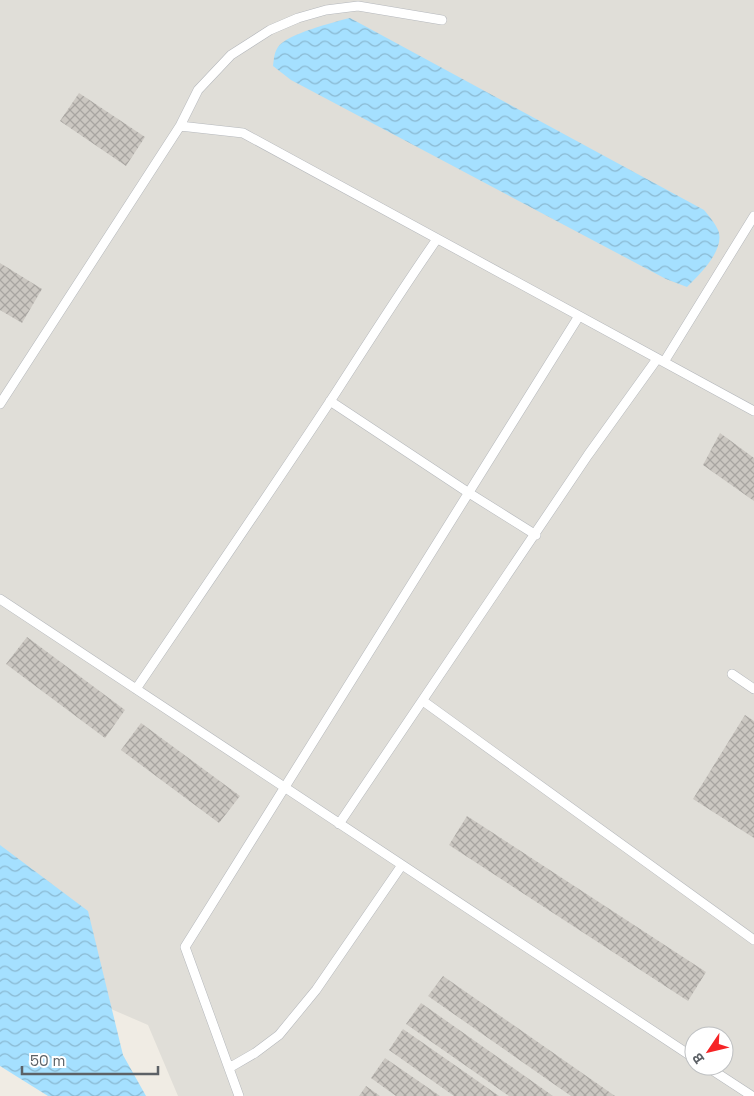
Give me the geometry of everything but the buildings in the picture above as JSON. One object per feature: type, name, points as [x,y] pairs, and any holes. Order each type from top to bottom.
[{"type":"lane","points":[[0,404],[180,126],[198,90],[231,55],[270,30],[298,18],[326,10],[358,6],[442,20]]},
{"type":"lane","points":[[180,126],[243,133],[754,411]]},
{"type":"lane","points":[[339,824],[536,535],[588,455],[661,361],[754,216]]},
{"type":"lane","points":[[136,689],[437,239]]},
{"type":"lane","points":[[239,1096],[185,947],[579,316]]},
{"type":"lane","points":[[330,401],[536,535]]},
{"type":"lane","points":[[0,599],[684,1051]]},
{"type":"lane","points":[[732,674],[754,689]]},
{"type":"lane","points":[[423,701],[754,940]]},
{"type":"lane","points":[[229,1068],[255,1053],[279,1035],[316,990],[402,865]]},
{"type":"lane","points":[[721,1076],[752,1096]]},
{"type":"shaded area","points":[[0,0],[754,0],[754,1096],[178,1096],[148,1025],[0,961]]},
{"type":"water","points":[[350,18],[704,210],[717,227],[719,237],[715,253],[710,261],[687,287],[666,279],[291,80],[273,66],[274,56],[278,47],[283,42],[311,29]]},
{"type":"water","points":[[0,845],[88,911],[123,1055],[146,1096],[48,1096],[0,1066]]}]
